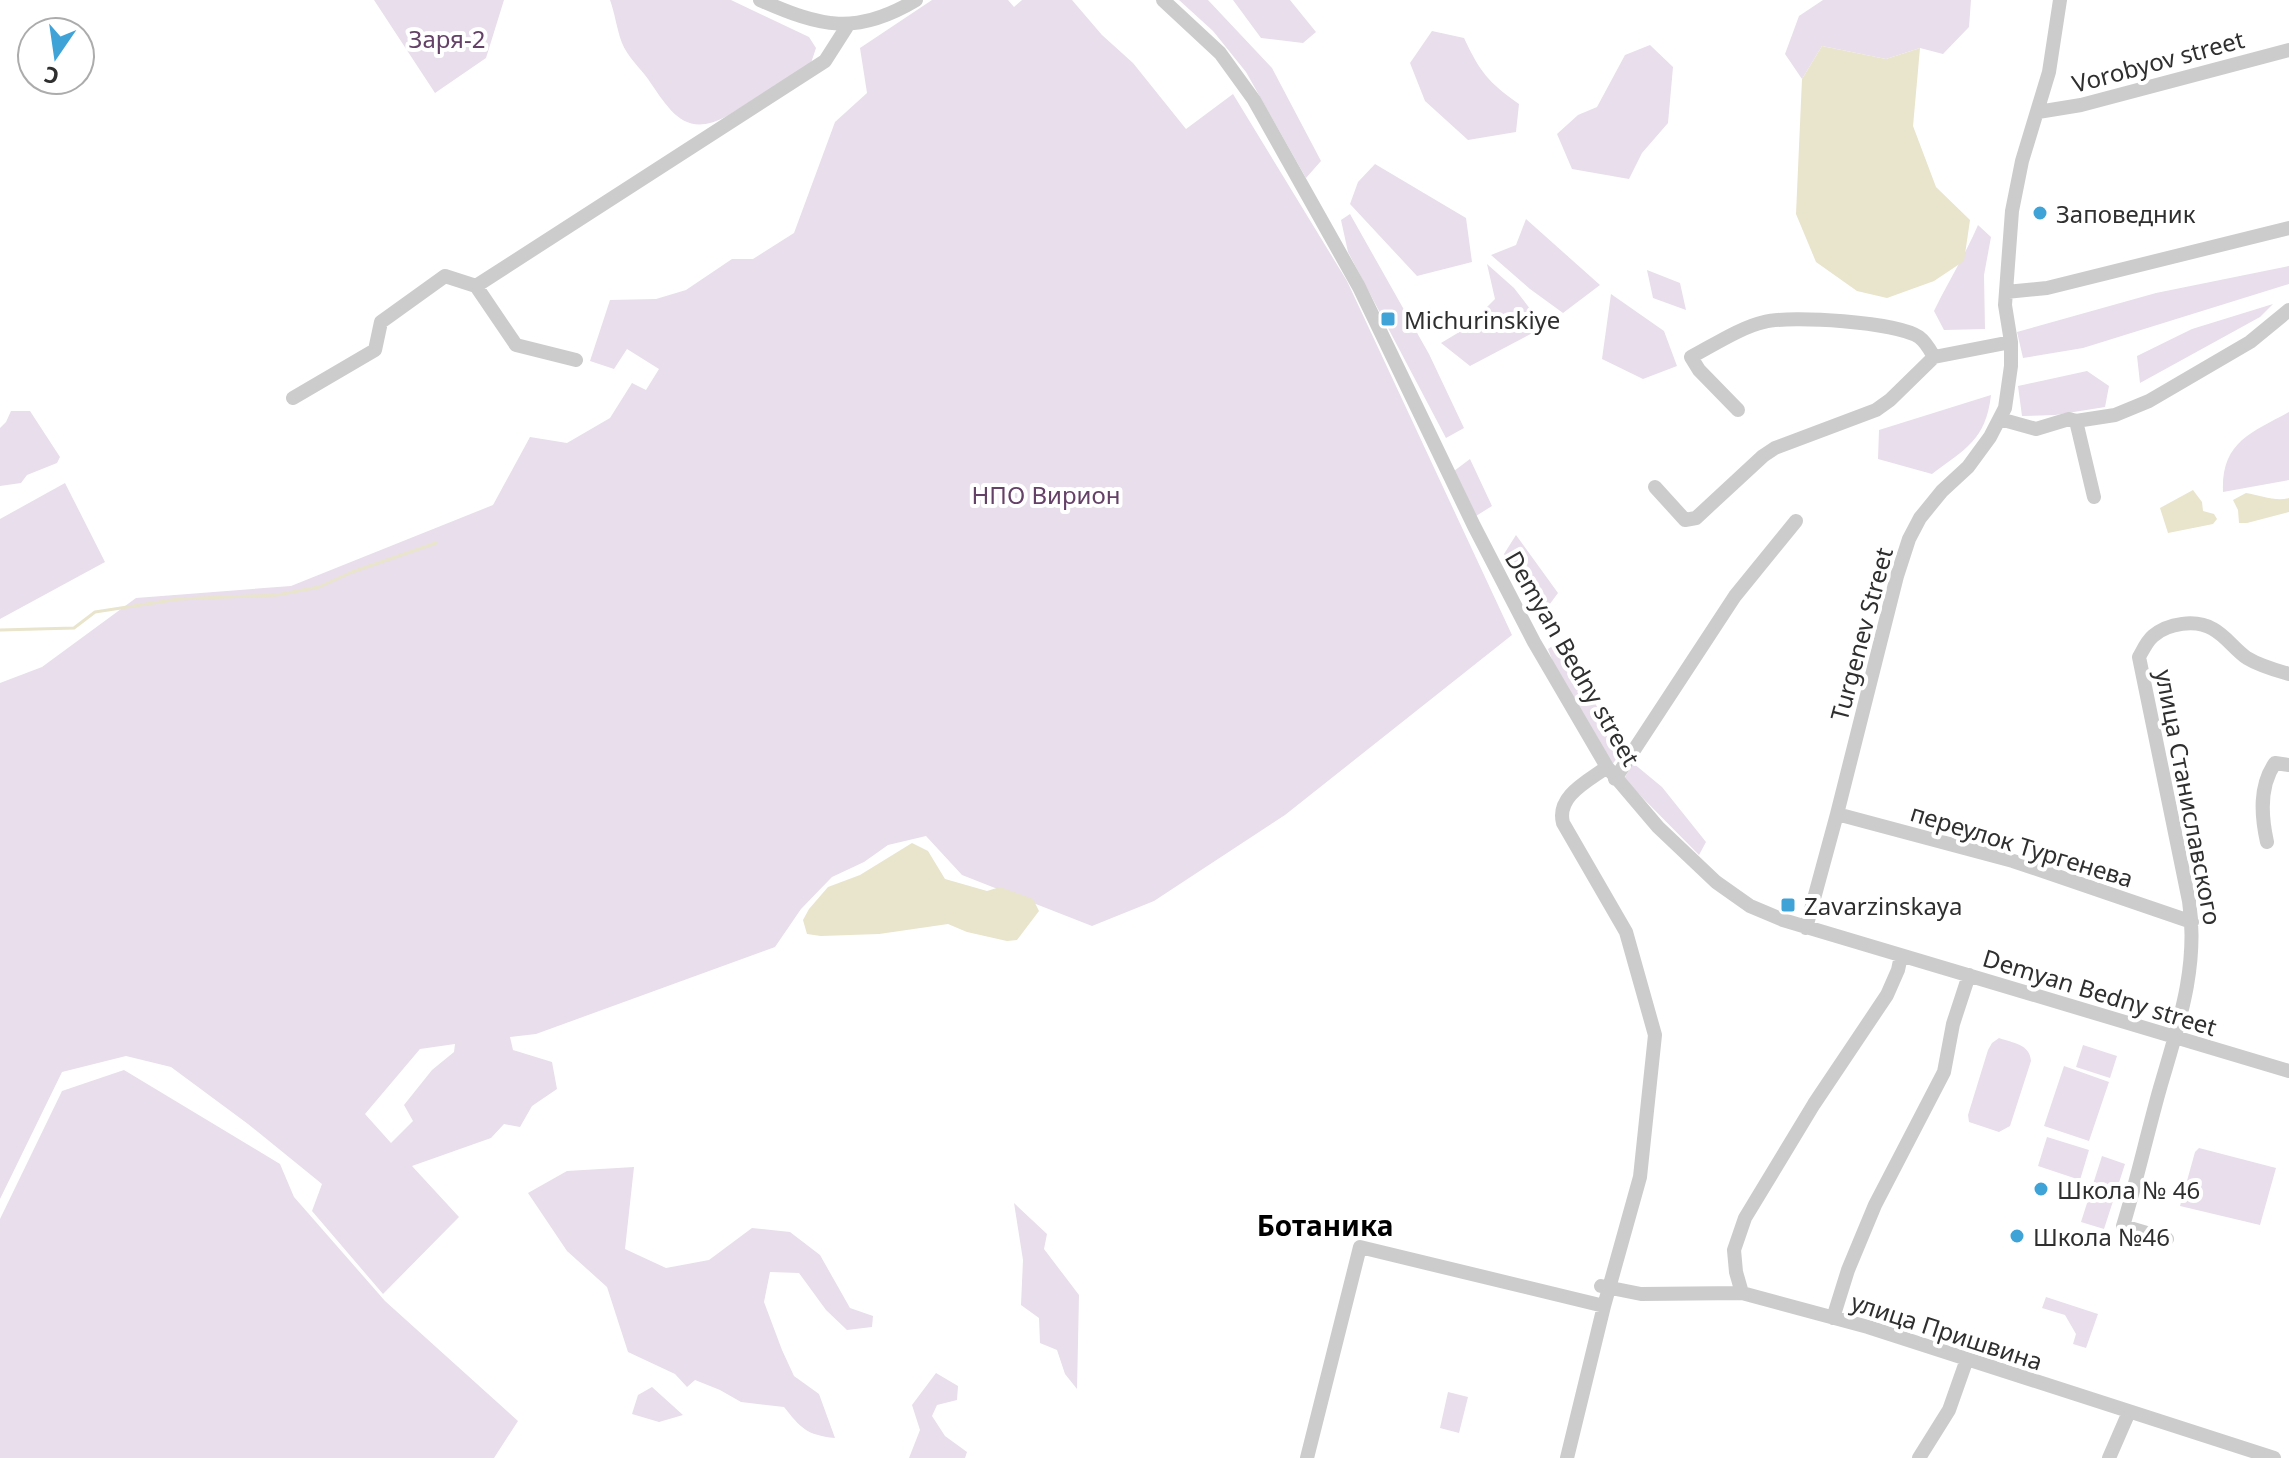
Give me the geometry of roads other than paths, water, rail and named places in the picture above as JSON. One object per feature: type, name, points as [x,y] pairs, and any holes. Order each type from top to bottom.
[{"type":"street","points":[[760,0],[802,19],[848,25],[895,12],[916,0]]},
{"type":"street","name":"Demyan Bedny street","points":[[1163,0],[1220,53],[1254,100],[1359,287],[1527,629],[1611,773],[1658,827],[1716,882],[1750,906],[1806,928],[2289,1071]]},
{"type":"street","name":"Turgenev Street","points":[[1806,928],[1909,539],[1920,518],[1942,491],[1968,467],[1990,437],[2005,408],[2011,366],[2005,305],[2012,211],[2022,161],[2049,72],[2060,0]]},
{"type":"street","points":[[476,286],[825,61],[848,25]]},
{"type":"street","name":"Vorobyov street","points":[[2038,112],[2081,105],[2289,50]]},
{"type":"street","points":[[2006,292],[2047,288],[2289,228]]},
{"type":"street","points":[[293,398],[375,350],[381,322],[445,276],[476,286],[516,345],[576,360]]},
{"type":"street","points":[[2000,419],[2036,429],[2069,419],[2076,421],[2115,415],[2149,401],[2250,342],[2289,310]]},
{"type":"street","points":[[1738,410],[1699,370],[1691,357],[1762,322],[1783,319],[1821,321],[1905,331],[1919,337],[1934,357]]},
{"type":"street","points":[[1655,487],[1685,520],[1696,518],[1775,448],[1876,410],[1934,357],[2011,342]]},
{"type":"street","points":[[2076,421],[2094,497]]},
{"type":"street","points":[[1567,1458],[1604,1306],[1604,1286],[1640,1177],[1655,1035],[1626,932],[1561,816],[1562,805],[1568,797],[1611,773],[1735,596],[1796,521]]},
{"type":"street","name":"улица Станиславского","points":[[2167,1239],[2123,1226],[2176,1039],[2191,969],[2192,922],[2139,657],[2150,637],[2166,627],[2200,625],[2214,629],[2248,659],[2289,674]]},
{"type":"street","points":[[2267,842],[2262,820],[2263,791],[2275,763],[2289,765]]},
{"type":"street","name":"переулок Тургенева","points":[[1837,814],[2013,861],[2192,922]]},
{"type":"street","points":[[1742,1293],[1734,1250],[1745,1218],[1814,1104],[1887,995],[1901,956]]},
{"type":"street","points":[[1833,1318],[1848,1270],[1875,1205],[1944,1072],[1953,1024],[1969,975]]},
{"type":"street","points":[[1307,1458],[1360,1247],[1604,1306]]},
{"type":"street","name":"улица Пришвина","points":[[1604,1286],[1641,1294],[1742,1293],[1967,1359],[2274,1458]]},
{"type":"street","points":[[1919,1458],[1949,1410],[1967,1359]]},
{"type":"street","points":[[2109,1458],[2129,1412]]},
{"type":"waterway","points":[[0,630],[74,628],[95,612],[179,599],[277,595],[319,587],[352,572],[436,543]]},
{"type":"place","name":"Заповедник","points":[[2040,213]]},
{"type":"place","name":"Michurinskiye","points":[[1388,319]]},
{"type":"place","name":"Zavarzinskaya","points":[[1788,905]]},
{"type":"place","name":"Школа № 46","points":[[2041,1189]]},
{"type":"place","name":"Школа №46","points":[[2017,1236]]},
{"type":"district","name":"Ботаника","points":[[1325,1225]]},
{"type":"park label","name":"Заря-2","points":[[447,38]]},
{"type":"park label","name":"НПО Вирион","points":[[1046,494]]}]
